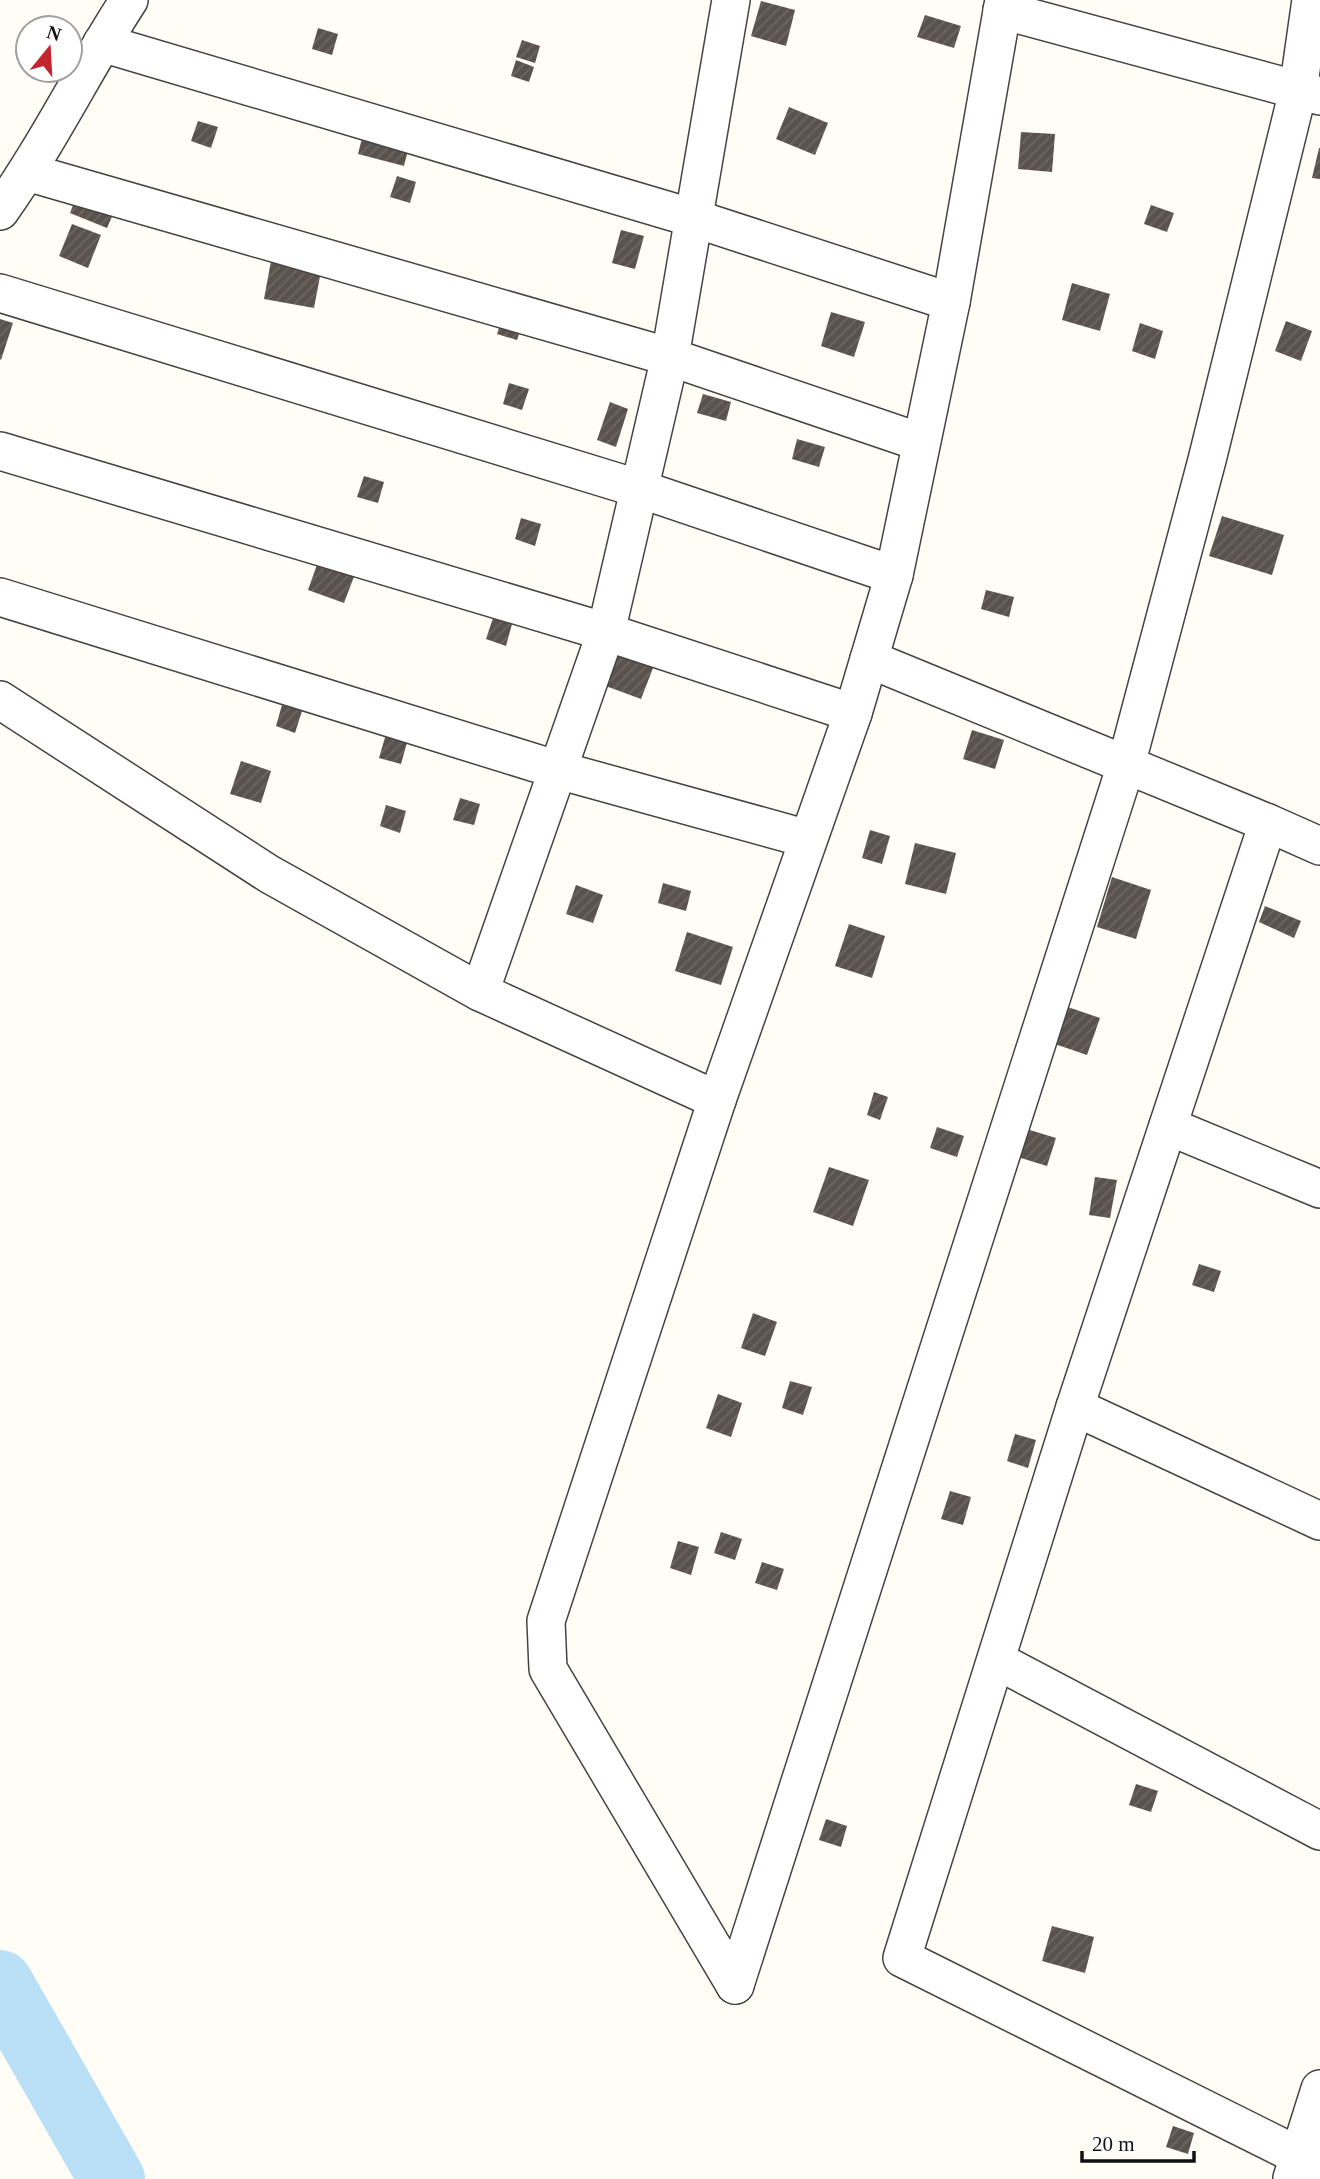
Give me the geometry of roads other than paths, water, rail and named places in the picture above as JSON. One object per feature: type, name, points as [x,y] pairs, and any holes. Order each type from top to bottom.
[{"type":"street","points":[[0,211],[27,172],[129,0]]},
{"type":"street","points":[[480,992],[606,632],[670,356],[730,0]]},
{"type":"street","points":[[1309,93],[1003,5],[951,302],[894,575],[853,713],[717,1100],[546,1621],[548,1669],[735,1985],[1126,765],[1309,93],[1311,0]]},
{"type":"street","points":[[102,43],[693,218],[951,302]]},
{"type":"street","points":[[27,172],[670,356],[920,442]]},
{"type":"street","points":[[0,293],[640,489],[894,575]]},
{"type":"street","points":[[0,451],[606,632],[853,713]]},
{"type":"street","points":[[0,597],[558,770],[808,839]]},
{"type":"street","points":[[869,659],[1320,846]]},
{"type":"street","points":[[0,700],[269,874],[480,992],[717,1100]]},
{"type":"street","points":[[1268,823],[1074,1408],[902,1958],[1304,2166],[1320,2089]]},
{"type":"street","points":[[1168,1126],[1320,1189]]},
{"type":"street","points":[[1074,1408],[1320,1521]]},
{"type":"street","points":[[996,1660],[1320,1831]]},
{"type":"waterway","points":[[0,1983],[112,2179]]}]
